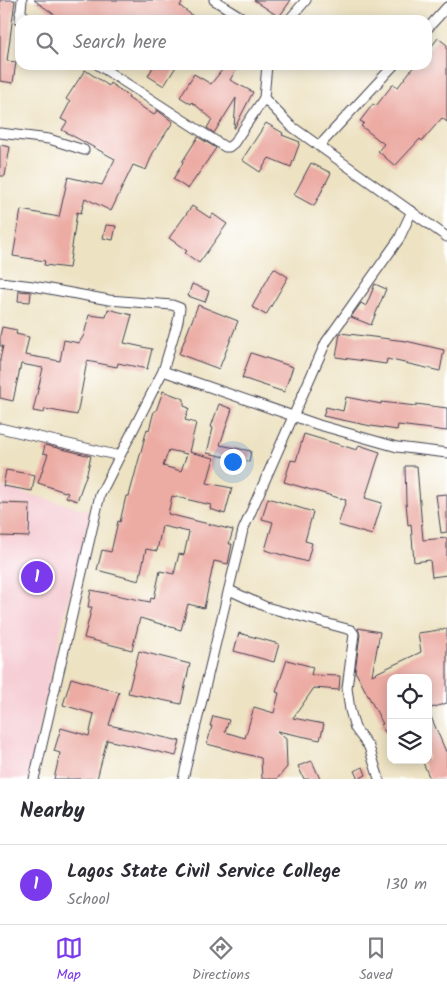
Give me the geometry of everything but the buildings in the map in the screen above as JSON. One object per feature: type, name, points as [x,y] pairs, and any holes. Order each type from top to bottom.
[{"type":"street","points":[[20,15],[22,0]]},
{"type":"street","points":[[214,0],[238,15]]},
{"type":"street","points":[[293,15],[306,0]]},
{"type":"street","points":[[432,24],[447,7]]},
{"type":"street","points":[[106,70],[225,147],[229,147],[234,143],[264,98],[267,70]]},
{"type":"street","points":[[320,145],[389,70]]},
{"type":"street","points":[[264,98],[291,126],[447,237]]},
{"type":"street","points":[[0,133],[49,139],[84,150]]},
{"type":"street","points":[[183,779],[243,530],[326,342],[399,239],[412,211]]},
{"type":"street","points":[[0,282],[109,300],[172,305],[180,308],[163,371],[100,495],[34,779]]},
{"type":"street","points":[[163,371],[292,417],[397,447],[447,453]]},
{"type":"street","points":[[0,428],[120,456]]},
{"type":"street","points":[[228,590],[266,607],[351,630],[354,634],[347,688],[350,710],[355,728],[369,747],[379,779]]},
{"type":"shaded area","points":[[0,486],[90,511],[28,779],[0,779]]},
{"type":"place","name":"Lagos State Civil Service College","points":[[37,577]]}]
